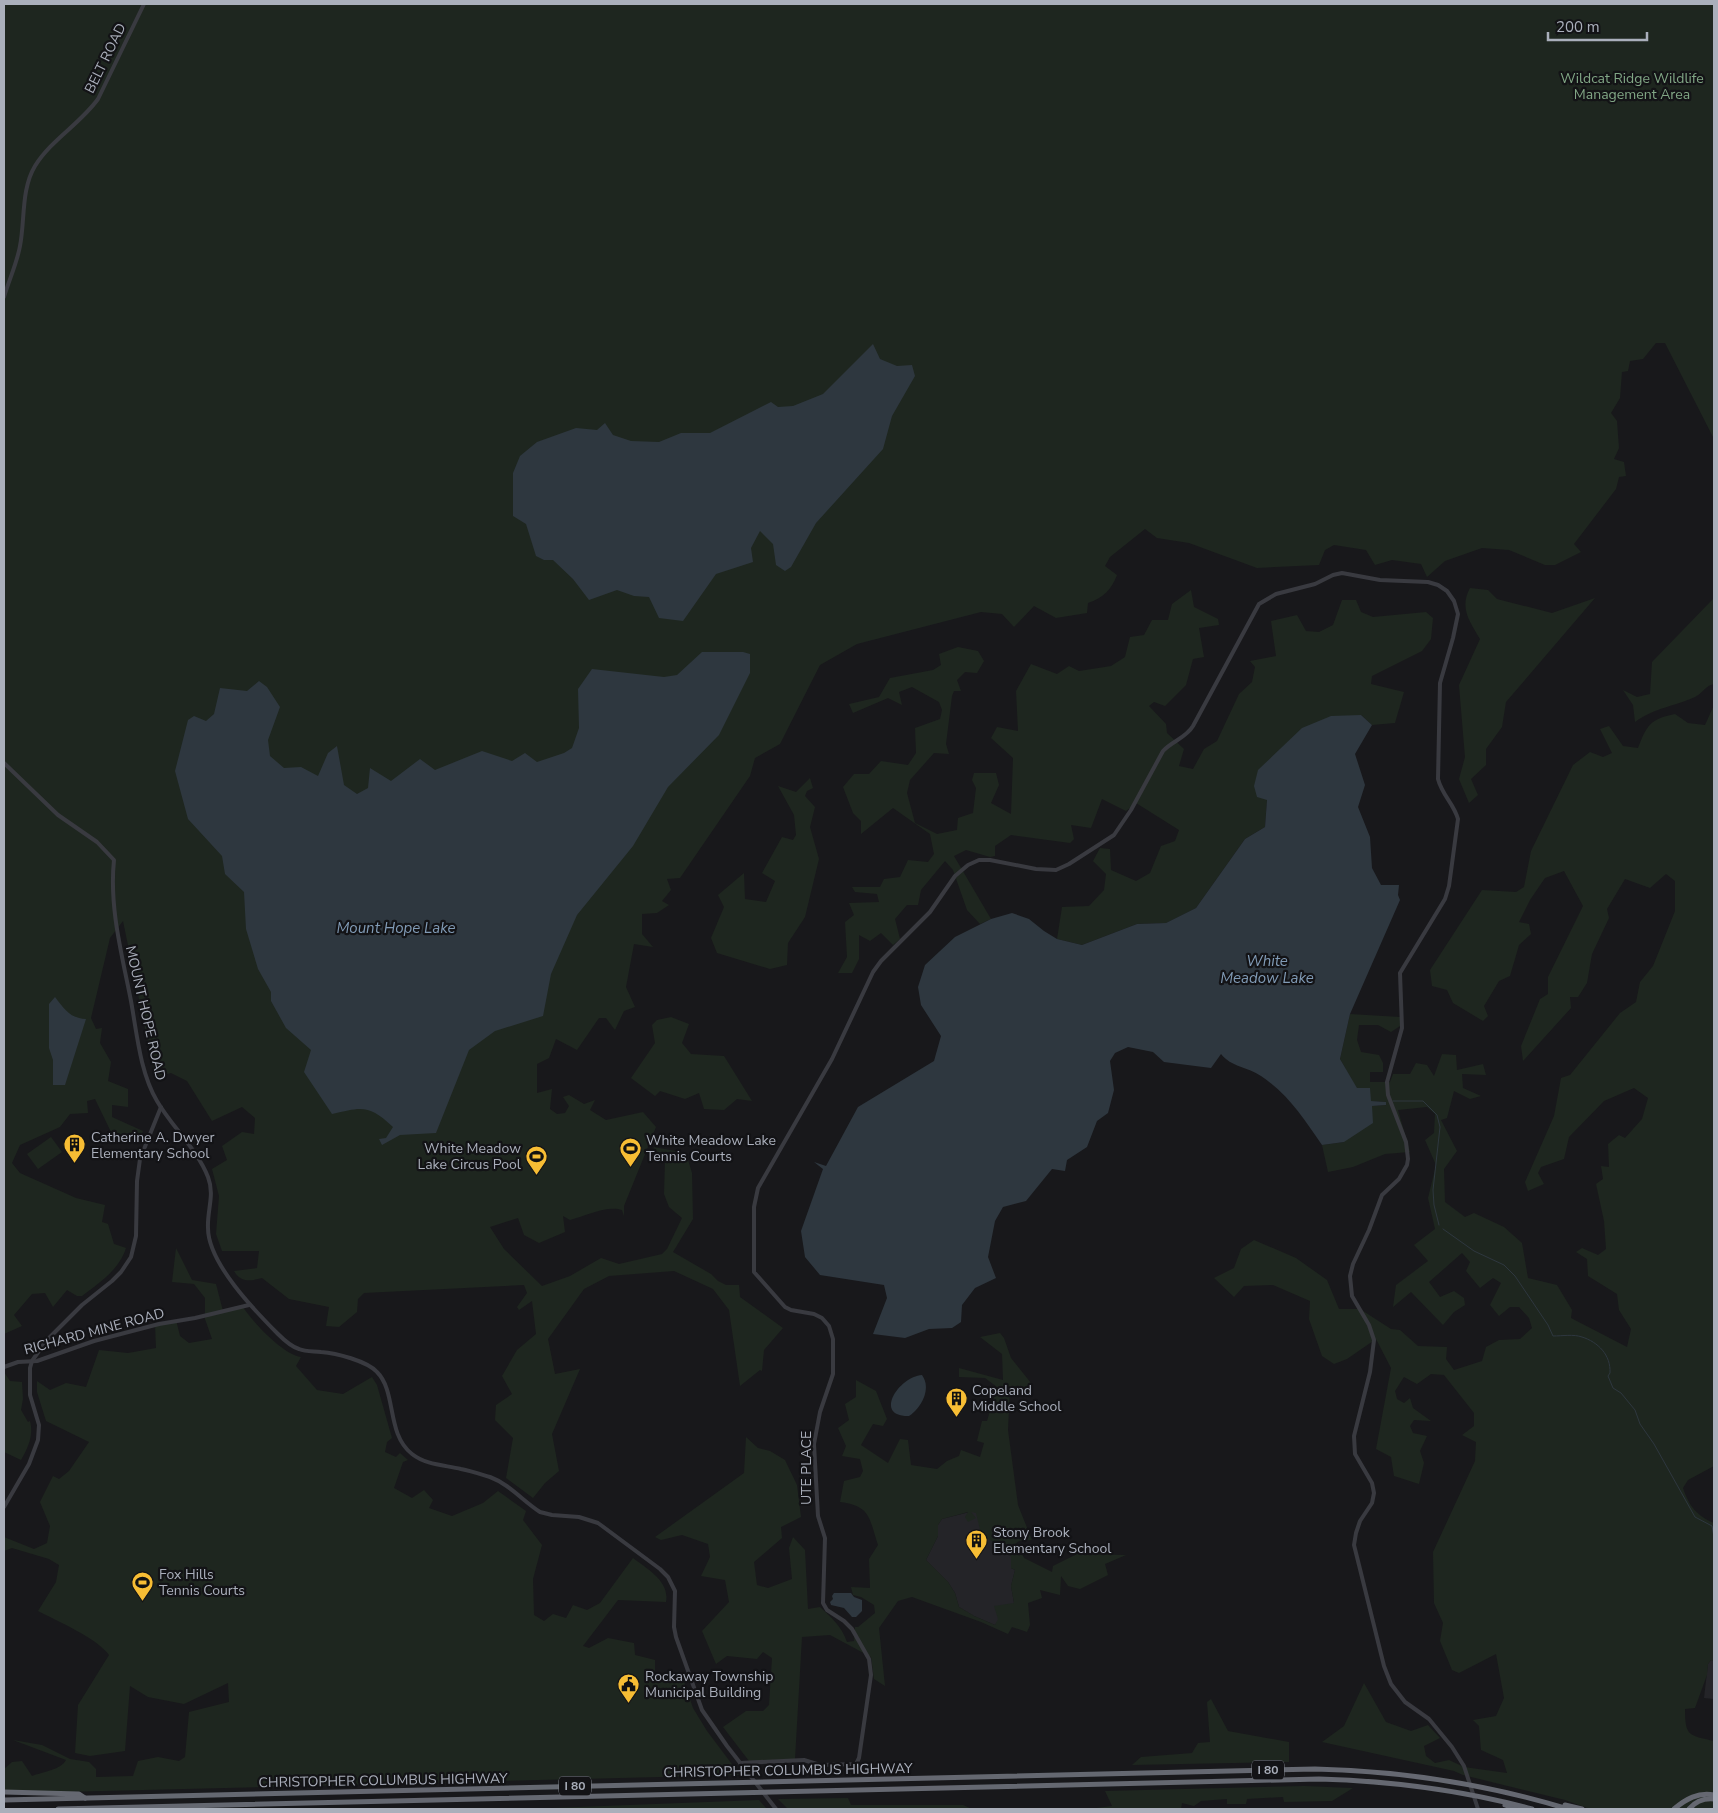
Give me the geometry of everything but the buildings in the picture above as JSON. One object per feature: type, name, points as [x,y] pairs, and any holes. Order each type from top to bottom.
[{"type":"highway","name":"CHRISTOPHER COLUMBUS HIGHWAY","points":[[4,1800],[1315,1769],[1388,1773],[1459,1782],[1538,1800],[1568,1809]]},
{"type":"highway","name":"CHRISTOPHER COLUMBUS HIGHWAY","points":[[58,1809],[1319,1779],[1380,1782],[1461,1793],[1532,1809]]},
{"type":"highway","points":[[4,1792],[79,1794],[86,1798]]},
{"type":"highway","points":[[1674,1809],[1694,1796],[1714,1795]]},
{"type":"highway","points":[[1494,1799],[1516,1809]]},
{"type":"highway","points":[[1689,1809],[1699,1801],[1714,1799]]},
{"type":"highway","points":[[1538,1800],[1582,1809]]},
{"type":"street","name":"BELT ROAD","points":[[4,297],[18,255],[28,181],[32,171],[39,160],[98,99],[144,4]]},
{"type":"street","name":"UTE PLACE","points":[[740,1763],[804,1760],[820,1765],[856,1764],[871,1669],[865,1650],[852,1629],[824,1606],[825,1534],[818,1516],[814,1444],[820,1412],[833,1374],[832,1334],[826,1321],[814,1314],[791,1310],[785,1307],[754,1272],[755,1196],[765,1174],[832,1059],[875,968],[930,912],[955,876],[968,865],[979,860],[990,860],[1036,869],[1056,870],[1069,864],[1114,835],[1131,810],[1163,752],[1186,735],[1193,726],[1256,607],[1264,600],[1283,592],[1315,584],[1333,575],[1342,573],[1380,580],[1428,582],[1438,585],[1454,600],[1458,614],[1440,683],[1438,775],[1442,792],[1457,815],[1456,838],[1448,890],[1401,970],[1402,1028],[1387,1076],[1388,1095],[1406,1142],[1407,1165],[1400,1179],[1382,1195],[1369,1230],[1353,1264],[1350,1276],[1352,1296],[1369,1325],[1374,1340],[1370,1372],[1353,1442],[1355,1454],[1372,1483],[1374,1493],[1372,1502],[1358,1527],[1354,1545],[1384,1666],[1391,1684],[1397,1694],[1409,1706],[1429,1719],[1452,1747],[1464,1766],[1478,1809]]},
{"type":"street","name":"MOUNT HOPE ROAD","points":[[4,763],[58,815],[97,842],[114,860],[112,875],[118,935],[148,1081],[161,1107],[207,1175],[211,1194],[208,1228],[211,1245],[223,1268],[249,1305],[280,1336],[298,1349],[336,1355],[375,1369],[385,1383],[400,1441],[407,1450],[418,1458],[493,1478],[540,1512],[591,1520],[660,1569],[668,1577],[675,1591],[674,1627],[697,1698],[708,1720],[776,1809]]},
{"type":"street","points":[[4,1507],[29,1464],[38,1440],[39,1425],[30,1395],[32,1361],[46,1341],[82,1305],[112,1281],[131,1257],[136,1236],[137,1181],[140,1159],[161,1107]]},
{"type":"street","name":"RICHARD MINE ROAD","points":[[4,1367],[18,1362],[32,1361],[94,1341],[159,1324],[195,1318],[249,1305]]},
{"type":"shaded area","points":[[976,1512],[1001,1545],[1012,1544],[1015,1550],[1009,1554],[1011,1556],[1011,1568],[1015,1570],[1011,1586],[1014,1603],[995,1625],[959,1607],[955,1593],[948,1582],[926,1560],[938,1536],[938,1525],[942,1519]]},
{"type":"shaded area","points":[[1711,1660],[1714,1661],[1714,1699],[1704,1698],[1708,1664]]},
{"type":"green space","name":"Wildcat Ridge Wildlife Management Area","points":[[4,4],[1714,4],[1714,439],[1665,343],[1656,343],[1643,359],[1630,361],[1628,371],[1622,372],[1620,398],[1611,413],[1617,421],[1619,448],[1614,459],[1624,462],[1626,476],[1619,477],[1616,489],[1574,544],[1581,552],[1555,565],[1545,565],[1509,550],[1482,548],[1445,561],[1427,577],[1421,564],[1392,560],[1375,565],[1366,550],[1334,545],[1325,550],[1319,565],[1257,568],[1189,543],[1157,538],[1145,529],[1110,557],[1105,566],[1117,575],[1106,592],[1088,603],[1087,613],[1056,618],[1034,606],[1014,627],[1002,614],[981,612],[857,644],[820,665],[780,744],[755,758],[750,776],[680,878],[667,879],[671,890],[662,901],[669,905],[657,913],[642,914],[642,934],[653,947],[634,944],[626,987],[635,1007],[624,1011],[615,1030],[606,1018],[599,1018],[577,1050],[556,1039],[549,1058],[537,1064],[537,1093],[552,1089],[550,1109],[557,1114],[565,1113],[569,1106],[563,1097],[569,1095],[584,1104],[595,1100],[590,1110],[606,1120],[643,1112],[656,1127],[624,1206],[624,1216],[622,1210],[610,1209],[570,1220],[563,1216],[565,1232],[539,1243],[524,1235],[518,1218],[490,1227],[504,1249],[542,1286],[570,1276],[601,1258],[619,1264],[662,1254],[667,1249],[682,1218],[669,1207],[664,1194],[665,1160],[649,1159],[654,1147],[686,1153],[692,1173],[693,1219],[673,1252],[726,1285],[739,1285],[740,1297],[783,1328],[764,1350],[762,1371],[760,1370],[740,1386],[729,1310],[713,1289],[674,1271],[609,1276],[584,1289],[548,1339],[555,1374],[580,1369],[552,1434],[559,1471],[545,1483],[533,1498],[506,1478],[513,1438],[495,1420],[496,1405],[512,1394],[502,1376],[517,1350],[536,1334],[532,1301],[519,1310],[517,1307],[527,1293],[524,1285],[364,1293],[358,1299],[357,1312],[339,1327],[326,1326],[329,1307],[289,1299],[262,1278],[250,1280],[240,1278],[234,1271],[257,1268],[259,1251],[222,1251],[216,1234],[219,1196],[212,1169],[227,1160],[222,1146],[242,1132],[254,1134],[255,1118],[242,1107],[212,1121],[187,1081],[171,1073],[155,1077],[123,921],[110,938],[91,1018],[96,1029],[102,1028],[100,1043],[111,1062],[108,1081],[128,1089],[128,1107],[112,1105],[112,1117],[143,1131],[140,1138],[134,1133],[127,1138],[111,1132],[95,1099],[87,1101],[88,1113],[70,1114],[60,1127],[20,1145],[12,1163],[20,1173],[76,1198],[105,1205],[102,1222],[108,1224],[114,1244],[126,1248],[119,1263],[102,1281],[82,1296],[77,1296],[67,1290],[53,1307],[45,1293],[32,1294],[14,1315],[22,1326],[4,1334]]},
{"type":"green space","points":[[1470,588],[1488,590],[1497,599],[1552,613],[1595,598],[1506,702],[1502,727],[1486,749],[1486,765],[1471,779],[1478,795],[1469,803],[1459,779],[1465,757],[1459,685],[1480,639],[1467,615],[1466,602]]},
{"type":"green space","points":[[1191,590],[1194,607],[1218,619],[1219,625],[1199,628],[1204,657],[1193,659],[1186,685],[1165,706],[1154,702],[1149,706],[1166,724],[1167,733],[1184,749],[1179,766],[1193,769],[1204,749],[1217,741],[1239,694],[1252,682],[1255,667],[1250,661],[1276,656],[1271,621],[1297,615],[1306,631],[1319,632],[1333,625],[1342,600],[1356,600],[1361,612],[1373,617],[1426,612],[1433,618],[1431,639],[1422,651],[1372,676],[1371,684],[1404,692],[1395,723],[1372,725],[1361,715],[1267,800],[1265,827],[1245,839],[1196,908],[1166,923],[1137,924],[1082,945],[1057,939],[1062,907],[1089,906],[1104,890],[1106,874],[1093,861],[1100,848],[1110,849],[1111,870],[1136,881],[1150,873],[1161,846],[1175,841],[1179,830],[1136,803],[1126,811],[1102,799],[1091,828],[1071,825],[1074,839],[1070,843],[1011,835],[995,846],[995,856],[990,857],[966,850],[954,856],[991,919],[980,924],[967,910],[953,870],[945,861],[921,890],[918,905],[907,905],[895,919],[900,939],[893,945],[881,933],[870,941],[859,935],[859,959],[852,973],[838,973],[847,957],[845,922],[854,915],[849,903],[879,902],[877,894],[855,892],[852,887],[880,887],[884,879],[900,877],[908,860],[928,862],[934,854],[930,834],[893,808],[861,834],[861,821],[853,813],[843,787],[854,774],[869,774],[881,761],[908,765],[916,753],[915,728],[940,719],[942,710],[939,702],[912,687],[899,692],[902,705],[888,698],[853,713],[849,704],[879,697],[890,678],[933,670],[941,665],[939,654],[958,647],[978,651],[984,661],[977,673],[965,672],[957,680],[961,691],[954,691],[952,696],[946,744],[949,754],[934,753],[910,780],[907,793],[915,823],[937,834],[957,830],[958,818],[973,813],[976,788],[972,780],[974,773],[996,773],[999,785],[991,803],[1011,814],[1013,758],[991,738],[997,727],[1018,731],[1016,691],[1031,664],[1057,674],[1069,666],[1079,671],[1111,666],[1125,657],[1130,637],[1144,635],[1152,620],[1168,620],[1172,604]]},
{"type":"green space","points":[[1713,599],[1714,684],[1695,697],[1657,710],[1635,722],[1633,705],[1623,690],[1637,697],[1650,694],[1652,662]]},
{"type":"green space","points":[[1714,705],[1714,1466],[1688,1480],[1683,1488],[1694,1510],[1714,1523],[1714,1661],[1711,1660],[1708,1664],[1707,1675],[1695,1708],[1685,1709],[1686,1725],[1690,1733],[1694,1736],[1714,1741],[1714,1809],[1590,1809],[1565,1800],[1463,1775],[1454,1771],[1322,1742],[1344,1726],[1364,1683],[1386,1722],[1411,1731],[1428,1725],[1440,1738],[1424,1746],[1426,1756],[1435,1763],[1449,1760],[1464,1767],[1507,1773],[1503,1760],[1481,1750],[1479,1726],[1473,1720],[1496,1716],[1504,1698],[1496,1654],[1459,1673],[1452,1670],[1440,1641],[1443,1623],[1434,1603],[1433,1552],[1475,1461],[1476,1442],[1462,1435],[1474,1426],[1474,1413],[1444,1375],[1431,1374],[1417,1384],[1404,1377],[1395,1391],[1397,1399],[1404,1403],[1410,1398],[1413,1408],[1431,1421],[1414,1420],[1410,1426],[1413,1433],[1427,1436],[1420,1451],[1424,1463],[1419,1484],[1394,1476],[1391,1457],[1376,1449],[1391,1368],[1376,1339],[1347,1359],[1334,1364],[1322,1356],[1309,1319],[1310,1301],[1273,1285],[1244,1286],[1234,1297],[1214,1278],[1234,1268],[1241,1249],[1254,1240],[1296,1258],[1327,1280],[1339,1309],[1360,1309],[1391,1329],[1400,1330],[1418,1346],[1447,1347],[1446,1359],[1454,1370],[1482,1361],[1486,1347],[1499,1340],[1520,1339],[1532,1328],[1529,1318],[1519,1307],[1510,1307],[1499,1316],[1490,1305],[1501,1283],[1493,1278],[1480,1288],[1466,1271],[1470,1262],[1462,1253],[1429,1282],[1440,1297],[1454,1291],[1464,1298],[1465,1305],[1454,1312],[1443,1325],[1411,1292],[1393,1307],[1396,1285],[1428,1261],[1414,1245],[1435,1229],[1428,1198],[1436,1165],[1425,1140],[1434,1133],[1435,1114],[1427,1107],[1398,1110],[1410,1152],[1385,1154],[1353,1167],[1328,1172],[1322,1145],[1344,1142],[1372,1106],[1386,1105],[1386,1102],[1371,1101],[1357,1089],[1340,1059],[1350,1014],[1400,1017],[1400,1026],[1391,1032],[1378,1025],[1359,1025],[1357,1040],[1361,1052],[1379,1055],[1383,1063],[1383,1072],[1370,1072],[1370,1082],[1390,1082],[1393,1074],[1410,1074],[1416,1063],[1427,1065],[1434,1076],[1442,1054],[1456,1055],[1457,1070],[1483,1064],[1486,1075],[1462,1074],[1463,1088],[1481,1096],[1470,1099],[1454,1091],[1447,1118],[1441,1120],[1457,1151],[1444,1169],[1445,1202],[1465,1217],[1474,1213],[1504,1227],[1522,1243],[1528,1278],[1557,1285],[1572,1310],[1571,1318],[1627,1347],[1631,1329],[1619,1310],[1617,1294],[1588,1276],[1587,1259],[1576,1252],[1582,1248],[1598,1255],[1606,1249],[1604,1221],[1596,1184],[1603,1179],[1601,1166],[1609,1167],[1608,1144],[1619,1135],[1625,1138],[1642,1119],[1648,1098],[1634,1088],[1604,1101],[1569,1137],[1564,1159],[1541,1167],[1538,1173],[1544,1184],[1528,1191],[1525,1182],[1554,1116],[1561,1078],[1570,1075],[1620,1013],[1636,1002],[1640,982],[1653,966],[1675,911],[1675,881],[1666,874],[1650,888],[1625,879],[1607,909],[1609,918],[1592,954],[1587,983],[1578,997],[1570,997],[1571,1008],[1523,1061],[1521,1046],[1540,999],[1548,994],[1548,977],[1583,906],[1564,871],[1545,878],[1530,900],[1519,922],[1529,924],[1531,934],[1519,945],[1510,976],[1499,981],[1484,1006],[1488,1016],[1483,1021],[1453,1003],[1447,990],[1432,986],[1430,970],[1482,890],[1516,892],[1524,887],[1531,851],[1573,765],[1590,752],[1603,757],[1612,753],[1600,729],[1609,726],[1623,746],[1638,748],[1647,728],[1660,718],[1675,714],[1688,723],[1705,725]]},
{"type":"green space","points":[[810,778],[813,788],[807,791],[805,796],[815,807],[810,827],[819,859],[805,917],[788,943],[787,965],[770,969],[717,953],[711,938],[724,907],[718,895],[744,873],[745,899],[766,902],[775,881],[762,873],[782,837],[793,840],[796,835],[794,815],[778,786],[796,792]]},
{"type":"green space","points":[[671,1017],[689,1024],[682,1043],[691,1054],[724,1056],[752,1101],[737,1099],[724,1110],[704,1109],[699,1093],[685,1099],[660,1091],[655,1096],[631,1078],[655,1043],[652,1025],[657,1020]]},
{"type":"green space","points":[[51,1137],[62,1152],[38,1169],[27,1154]]},
{"type":"green space","points":[[176,1248],[192,1280],[216,1284],[223,1311],[242,1306],[260,1328],[277,1344],[293,1355],[301,1357],[296,1366],[317,1390],[343,1394],[372,1377],[377,1385],[392,1438],[387,1442],[385,1452],[396,1457],[400,1453],[408,1460],[403,1462],[394,1488],[412,1498],[424,1490],[433,1500],[429,1508],[452,1516],[483,1503],[498,1491],[526,1511],[523,1520],[542,1545],[533,1579],[534,1615],[544,1621],[553,1614],[566,1618],[573,1605],[587,1610],[600,1603],[633,1558],[651,1571],[664,1588],[666,1602],[618,1600],[583,1646],[589,1648],[608,1638],[634,1643],[635,1655],[655,1660],[655,1675],[682,1676],[693,1708],[707,1731],[740,1775],[62,1792],[4,1790],[4,1769],[12,1762],[22,1761],[32,1776],[56,1768],[66,1760],[13,1740],[42,1745],[70,1759],[89,1762],[96,1769],[96,1777],[133,1776],[138,1761],[158,1757],[179,1761],[185,1757],[189,1712],[229,1702],[228,1683],[184,1704],[148,1697],[130,1686],[125,1751],[90,1756],[75,1753],[78,1705],[109,1655],[96,1642],[38,1611],[56,1582],[59,1565],[49,1559],[12,1548],[4,1551],[4,1537],[34,1549],[47,1543],[50,1526],[40,1502],[53,1476],[59,1479],[69,1471],[89,1442],[46,1421],[37,1392],[37,1381],[50,1390],[66,1383],[86,1387],[99,1350],[128,1353],[156,1348],[155,1325],[176,1320],[180,1336],[189,1343],[212,1339],[205,1319],[205,1298],[194,1284],[172,1282]]},
{"type":"green space","points":[[1000,1333],[1004,1338],[1011,1358],[1031,1383],[1023,1391],[1010,1387],[1008,1430],[1018,1505],[1032,1540],[1019,1541],[1015,1544],[996,1544],[981,1534],[976,1513],[971,1512],[976,1518],[968,1522],[965,1517],[968,1512],[942,1519],[938,1525],[938,1536],[926,1560],[948,1582],[955,1593],[959,1607],[995,1625],[998,1619],[994,1606],[1014,1603],[1011,1586],[1015,1570],[1011,1568],[1011,1557],[1009,1554],[1019,1547],[1024,1558],[1052,1572],[1053,1566],[1077,1554],[1126,1555],[1105,1564],[1108,1575],[1080,1589],[1068,1586],[1061,1576],[1060,1595],[1040,1590],[1042,1598],[1028,1603],[1030,1625],[1027,1632],[1012,1627],[1008,1634],[912,1597],[898,1601],[879,1628],[885,1686],[874,1679],[871,1657],[830,1635],[802,1637],[795,1759],[749,1761],[723,1727],[746,1711],[763,1711],[769,1705],[772,1658],[763,1652],[757,1659],[727,1656],[716,1664],[702,1631],[729,1602],[725,1580],[701,1576],[710,1557],[708,1544],[682,1535],[661,1540],[655,1537],[744,1473],[746,1437],[758,1448],[770,1451],[785,1460],[797,1485],[801,1517],[781,1527],[782,1538],[754,1562],[757,1585],[768,1588],[792,1579],[789,1548],[793,1537],[805,1550],[808,1609],[820,1607],[839,1627],[847,1642],[854,1641],[855,1627],[858,1627],[875,1613],[874,1605],[861,1597],[853,1595],[851,1587],[870,1588],[869,1559],[878,1545],[870,1521],[863,1510],[840,1502],[844,1481],[860,1477],[863,1471],[860,1459],[842,1456],[846,1446],[838,1428],[849,1420],[845,1404],[856,1397],[856,1380],[876,1391],[887,1419],[883,1426],[873,1424],[861,1445],[888,1463],[900,1439],[908,1440],[911,1465],[937,1469],[947,1461],[959,1456],[961,1450],[980,1457],[984,1443],[977,1441],[982,1421],[987,1421],[997,1387],[985,1378],[959,1377],[959,1368],[1003,1380],[1002,1354],[980,1337]]},
{"type":"green space","points":[[4,1372],[10,1381],[22,1382],[23,1399],[21,1410],[28,1422],[30,1421],[31,1426],[30,1441],[21,1460],[4,1452]]},
{"type":"green space","points":[[1211,1699],[1228,1731],[1289,1742],[1289,1762],[1132,1765],[1141,1757],[1192,1753],[1198,1743],[1210,1742],[1207,1702]]},
{"type":"green space","points":[[1304,1786],[1353,1788],[1332,1801],[1284,1802],[1283,1797],[1247,1799],[1246,1804],[1227,1804],[1227,1799],[1201,1801],[1194,1806],[1182,1803],[1181,1809],[1088,1809],[1112,1806],[1105,1791]]},
{"type":"green space","points":[[848,1798],[851,1805],[963,1805],[972,1809],[788,1809],[778,1799]]},
{"type":"green space","points":[[759,1800],[767,1809],[525,1809]]},
{"type":"water","points":[[873,344],[880,359],[897,366],[912,365],[915,376],[892,416],[883,449],[816,523],[791,567],[785,571],[776,565],[773,544],[760,531],[751,548],[753,562],[716,574],[683,621],[659,618],[649,597],[634,596],[617,590],[589,600],[573,579],[553,560],[544,560],[536,556],[526,524],[513,516],[513,473],[520,456],[537,442],[576,428],[597,430],[605,423],[613,435],[631,441],[659,442],[681,433],[710,433],[771,402],[778,407],[793,406],[823,394]]},
{"type":"water","name":"Mount Hope Lake","points":[[702,652],[743,652],[750,654],[750,673],[719,735],[668,787],[633,846],[577,915],[551,974],[543,1016],[495,1031],[469,1050],[436,1133],[400,1135],[382,1145],[379,1139],[386,1138],[393,1127],[378,1114],[365,1109],[358,1109],[332,1114],[304,1072],[311,1050],[286,1028],[271,1001],[271,992],[258,969],[246,929],[244,892],[225,874],[222,856],[188,819],[175,771],[188,720],[194,716],[206,721],[214,714],[220,688],[247,691],[259,681],[267,687],[280,707],[268,740],[270,756],[284,768],[301,767],[318,776],[328,753],[337,746],[344,785],[357,794],[368,788],[370,768],[391,781],[420,759],[435,770],[482,751],[512,761],[525,753],[537,762],[564,753],[572,748],[579,728],[578,689],[592,669],[664,677],[677,675]]},
{"type":"water","name":"White Meadow Lake","points":[[1361,715],[1372,725],[1355,754],[1365,785],[1358,807],[1370,837],[1372,868],[1381,885],[1399,885],[1398,895],[1400,900],[1350,1014],[1340,1059],[1357,1088],[1370,1088],[1371,1101],[1386,1102],[1386,1105],[1372,1106],[1373,1123],[1344,1142],[1322,1145],[1280,1091],[1261,1076],[1230,1062],[1221,1054],[1211,1068],[1164,1062],[1153,1052],[1128,1047],[1115,1053],[1110,1061],[1114,1090],[1108,1113],[1097,1121],[1087,1147],[1067,1160],[1065,1171],[1052,1169],[1026,1201],[1003,1207],[995,1221],[988,1257],[996,1278],[975,1288],[962,1305],[961,1322],[952,1328],[929,1329],[905,1338],[873,1334],[887,1298],[884,1285],[820,1275],[805,1257],[801,1231],[823,1169],[814,1162],[826,1166],[858,1107],[934,1061],[941,1036],[921,1005],[918,987],[925,965],[955,937],[991,919],[1012,913],[1029,919],[1057,939],[1082,945],[1137,924],[1166,923],[1196,908],[1245,839],[1265,827],[1267,800],[1257,797],[1254,786],[1258,770],[1302,728],[1331,716]]},
{"type":"water","points":[[55,997],[72,1015],[86,1019],[65,1085],[53,1085],[53,1060],[49,1048],[49,1004]]},
{"type":"water","points":[[922,1375],[926,1386],[924,1398],[918,1408],[909,1416],[898,1415],[892,1410],[893,1397],[905,1382],[913,1377]]},
{"type":"water","points":[[834,1593],[851,1593],[854,1597],[862,1600],[862,1611],[856,1617],[852,1617],[844,1608],[831,1605],[830,1602],[833,1599]]},
{"type":"waterway","points":[[1393,1101],[1423,1101],[1437,1115],[1440,1127],[1433,1190],[1434,1205],[1439,1225]]},
{"type":"waterway","points":[[1443,1229],[1474,1251],[1504,1265],[1515,1276],[1548,1325],[1553,1336],[1579,1336],[1593,1342],[1602,1350],[1610,1366],[1608,1376],[1613,1388],[1621,1393],[1635,1410],[1640,1424],[1654,1444],[1695,1517],[1712,1526],[1714,1537]]},
{"type":"place","name":"Catherine A. Dwyer Elementary School","points":[[75,1164]]},
{"type":"place","name":"White Meadow Lake Tennis Courts","points":[[630,1167]]},
{"type":"place","name":"White Meadow Lake Circus Pool","points":[[537,1175]]},
{"type":"place","name":"Copeland Middle School","points":[[956,1417]]},
{"type":"place","name":"Stony Brook Elementary School","points":[[977,1559]]},
{"type":"place","name":"Fox Hills Tennis Courts","points":[[143,1601]]},
{"type":"place","name":"Rockaway Township Municipal Building","points":[[629,1703]]}]
